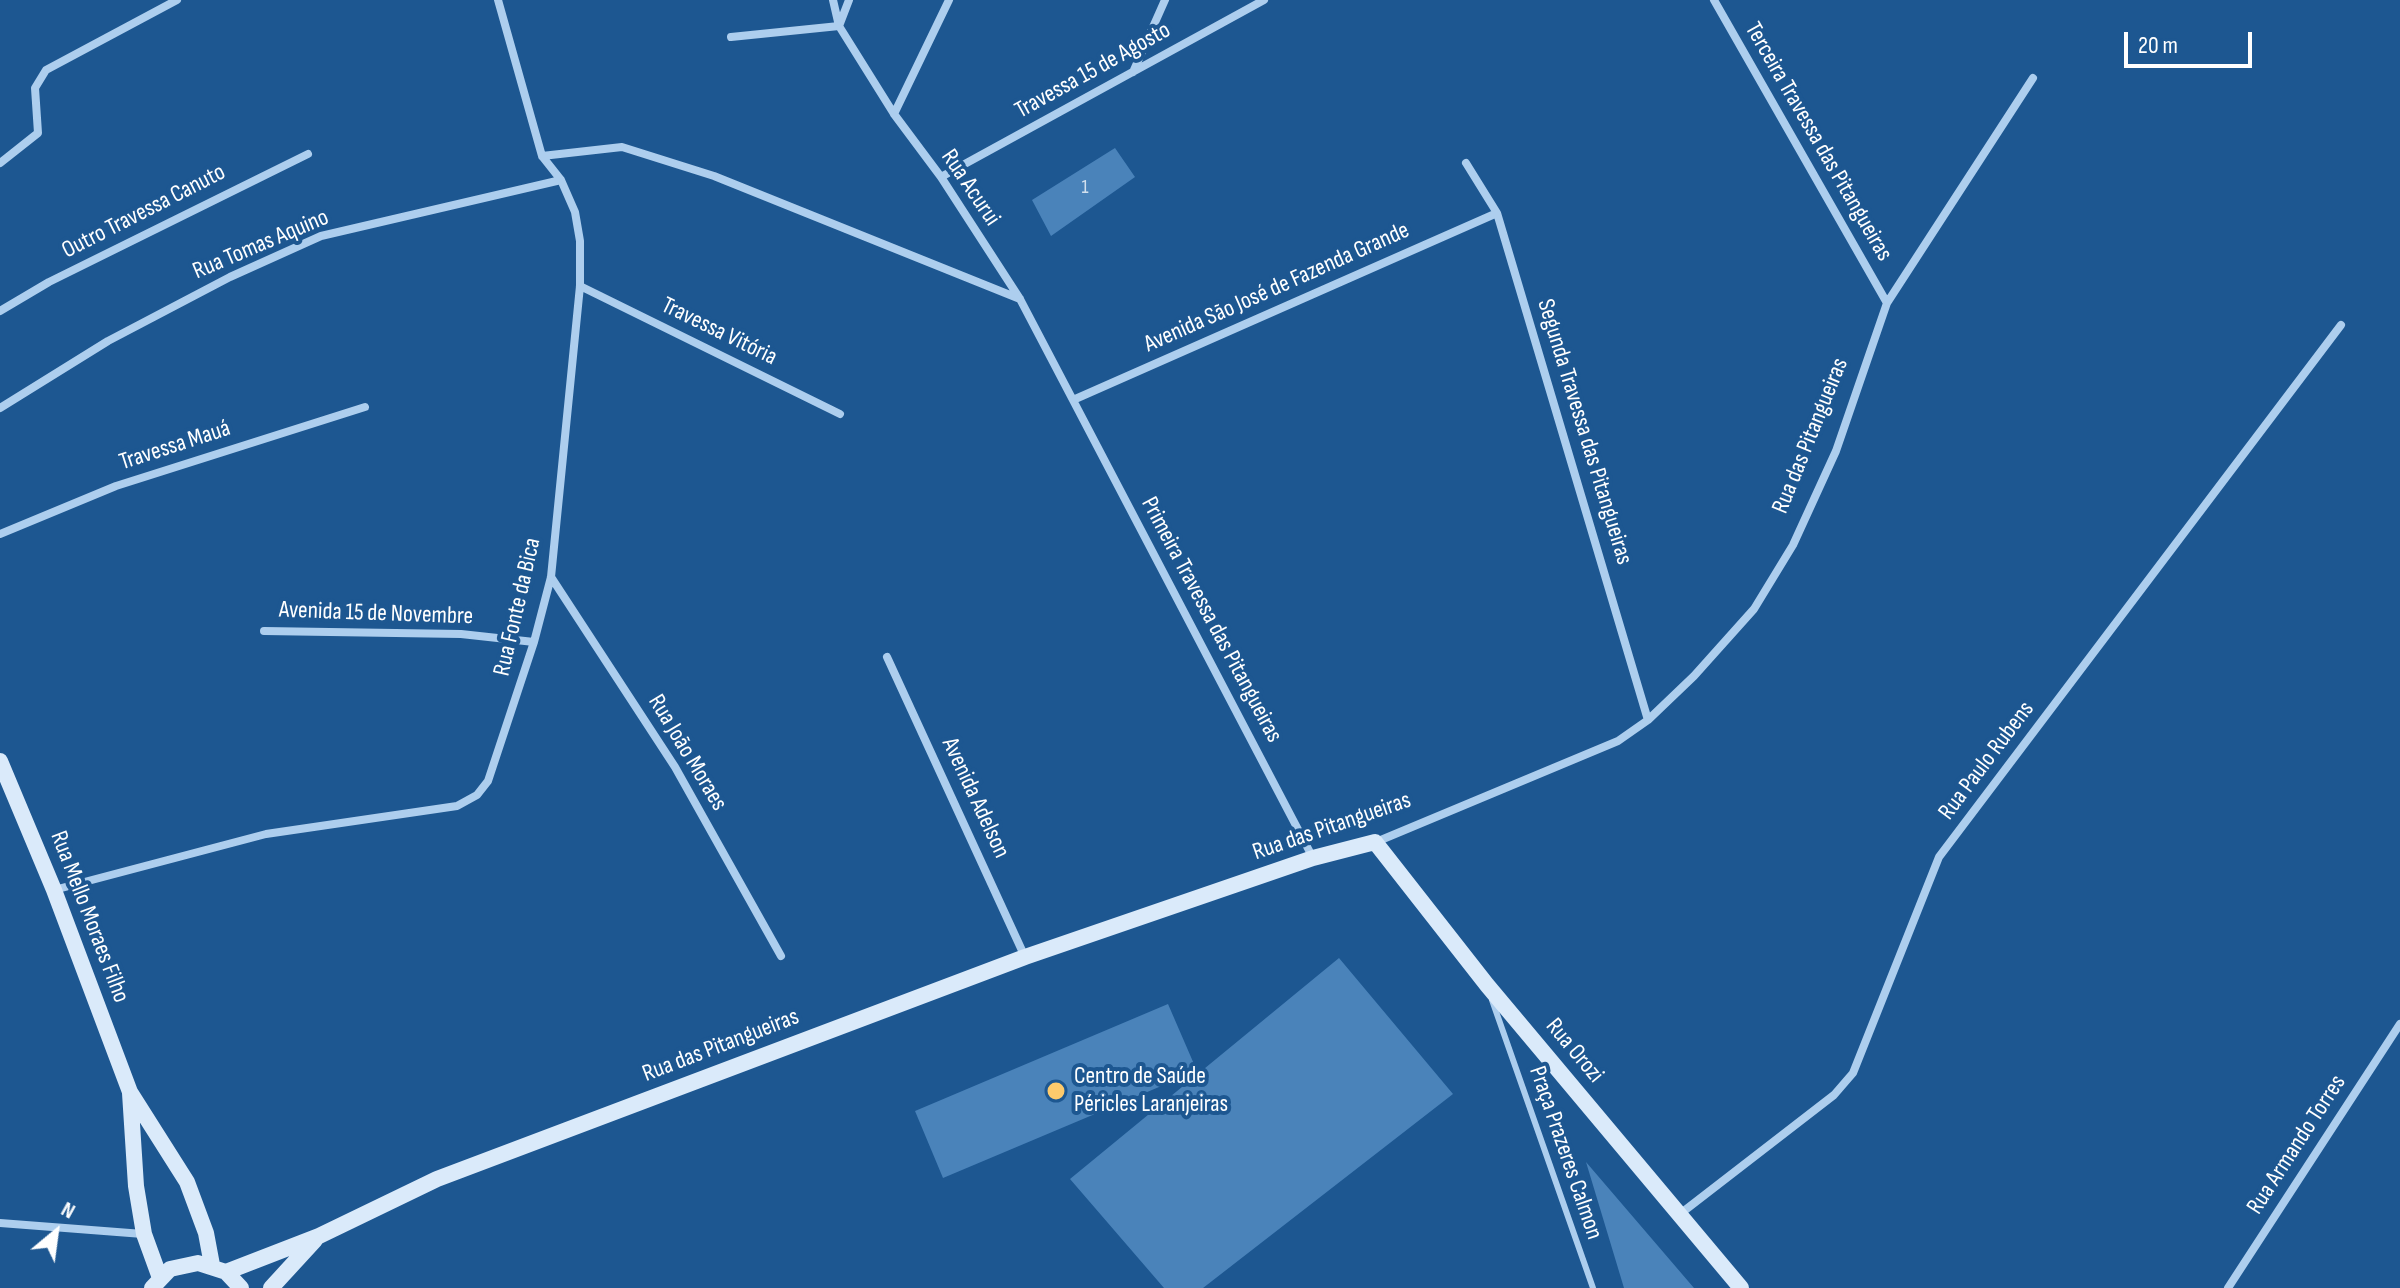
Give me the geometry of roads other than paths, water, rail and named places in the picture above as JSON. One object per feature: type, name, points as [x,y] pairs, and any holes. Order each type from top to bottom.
[{"type":"street","points":[[0,163],[38,133],[35,88],[41,74],[62,58],[177,0]]},
{"type":"street","name":"Rua Fonte da Bica","points":[[54,890],[266,834],[433,810],[467,801],[477,795],[488,781],[534,642],[551,577],[580,286],[575,212],[561,180],[542,156],[498,0]]},
{"type":"street","name":"Rua Acurui","points":[[833,0],[839,26],[894,114],[941,177],[1020,299],[1073,400]]},
{"type":"street","points":[[731,37],[839,26],[849,0]]},
{"type":"street","points":[[894,114],[949,0]]},
{"type":"street","points":[[1133,72],[1165,0]]},
{"type":"street","name":"Travessa 15 de Agosto","points":[[941,177],[1264,0]]},
{"type":"street","name":"Terceira Travessa das Pitangueiras","points":[[1714,0],[1887,303]]},
{"type":"street","name":"Rua das Pitangueiras","points":[[156,1283],[184,1264],[219,1269],[319,1236],[437,1179],[1025,957],[1313,858],[1375,842],[1618,741],[1648,720],[1694,676],[1754,609],[1793,545],[1836,451],[1887,303],[2033,78]]},
{"type":"street","points":[[542,156],[622,147],[714,176],[1020,299]]},
{"type":"street","name":"Outro Travessa Canuto","points":[[0,311],[49,282],[308,154]]},
{"type":"street","name":"Segunda Travessa das Pitangueiras","points":[[1466,163],[1497,213],[1648,720]]},
{"type":"street","name":"Rua Tomas Aquino","points":[[0,408],[108,341],[230,277],[321,236],[561,180]]},
{"type":"street","name":"Avenida São José de Fazenda Grande","points":[[1073,400],[1497,213]]},
{"type":"street","name":"Travessa Vitória","points":[[580,286],[840,414]]},
{"type":"street","name":"Rua Paulo Rubens","points":[[1680,1214],[1834,1095],[1853,1073],[1939,857],[2341,325]]},
{"type":"street","name":"Primeira Travessa das Pitangueiras","points":[[1073,400],[1313,858]]},
{"type":"street","name":"Travessa Mauá","points":[[0,534],[116,486],[365,407]]},
{"type":"street","name":"Rua João Moraes","points":[[551,577],[675,767],[781,956]]},
{"type":"street","name":"Avenida 15 de Novembre","points":[[264,631],[461,634],[534,642]]},
{"type":"street","name":"Avenida Adelson","points":[[887,657],[1025,957]]},
{"type":"street","name":"Rua Mello Moraes Filho","points":[[0,761],[54,890],[130,1092],[187,1182],[219,1269]]},
{"type":"street","name":"Rua Orozi","points":[[1375,842],[1487,985],[1741,1288]]},
{"type":"street","name":"Rua Armando Torres","points":[[2228,1288],[2400,1024]]},
{"type":"street","name":"Rua Mello Moraes Filho","points":[[130,1092],[136,1186],[156,1283]]},
{"type":"street","points":[[0,1223],[144,1234]]},
{"type":"street","name":"Rua das Pitangueiras","points":[[271,1288],[319,1236]]},
{"type":"street","points":[[219,1269],[241,1288]]},
{"type":"lane","name":"Praça Prazeres Calmon","points":[[1487,985],[1593,1288]]},
{"type":"place","name":"Centro de Saúde Péricles Laranjeiras","points":[[1056,1091]]}]
